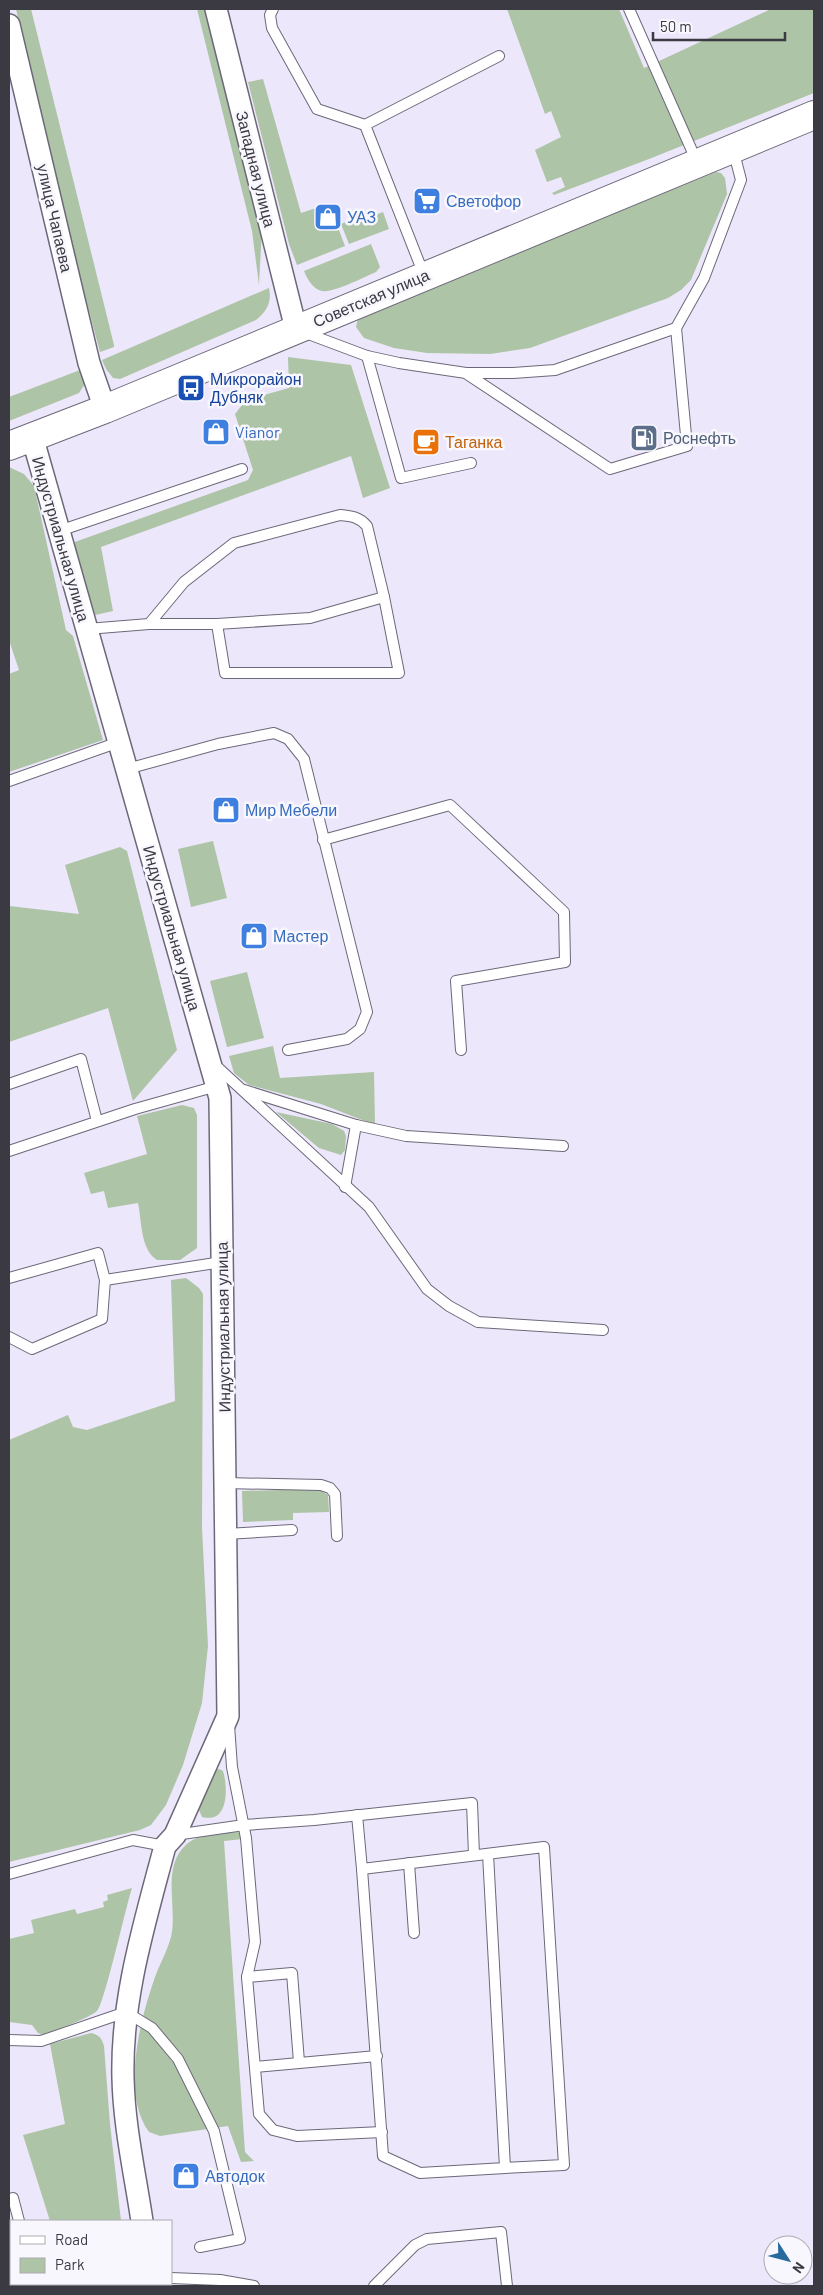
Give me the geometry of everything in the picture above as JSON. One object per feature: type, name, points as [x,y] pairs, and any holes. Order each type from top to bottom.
[{"type":"main road","name":"Советская улица","points":[[20,441],[105,409],[814,115]]},
{"type":"street","name":"Западная улица","points":[[216,9],[296,329]]},
{"type":"street","name":"улица Чапаева","points":[[9,25],[89,363],[105,409]]},
{"type":"street","name":"Индустриальная улица","points":[[20,441],[59,531],[220,1098],[228,1716],[170,1840],[132,1970],[126,2012],[123,2075],[124,2104],[142,2220]]},
{"type":"lane","points":[[273,9],[270,15],[272,28],[317,109],[365,125],[499,56]]},
{"type":"lane","points":[[629,9],[698,163]]},
{"type":"lane","points":[[365,125],[424,276]]},
{"type":"lane","points":[[466,373],[610,470],[687,446],[676,328],[704,278],[741,180],[733,148]]},
{"type":"lane","points":[[296,329],[367,356],[466,373],[555,370],[676,328]]},
{"type":"lane","points":[[367,356],[401,478],[471,463]]},
{"type":"lane","points":[[59,531],[242,470]]},
{"type":"lane","points":[[149,624],[184,582],[234,543],[340,515],[361,519],[367,526],[384,597],[399,673],[225,672],[217,624]]},
{"type":"lane","points":[[87,629],[149,624],[217,624],[310,618],[384,597]]},
{"type":"lane","points":[[127,769],[218,744],[274,733],[288,739],[304,759],[367,1012],[360,1029],[347,1039],[288,1050]]},
{"type":"lane","points":[[9,781],[119,742]]},
{"type":"lane","points":[[323,840],[450,806],[564,912],[565,962],[456,981],[461,1050]]},
{"type":"lane","points":[[9,1084],[81,1059],[97,1121]]},
{"type":"lane","points":[[210,1060],[368,1207],[427,1289],[448,1306],[478,1322],[603,1330]]},
{"type":"lane","points":[[9,1151],[97,1121],[217,1086]]},
{"type":"lane","points":[[241,1089],[356,1125],[406,1136],[563,1146]]},
{"type":"lane","points":[[345,1187],[356,1125]]},
{"type":"lane","points":[[9,1278],[98,1253],[105,1280],[102,1319],[32,1349],[9,1338]]},
{"type":"lane","points":[[105,1280],[222,1262]]},
{"type":"lane","points":[[225,1483],[321,1485],[330,1488],[335,1494],[337,1536]]},
{"type":"lane","points":[[226,1534],[292,1530]]},
{"type":"lane","points":[[228,1716],[232,1768],[244,1824],[255,1942],[247,1977],[258,2114],[273,2130],[297,2136],[382,2132]]},
{"type":"lane","points":[[9,1874],[133,1840],[170,1840],[244,1824],[472,1804],[474,1856]]},
{"type":"lane","points":[[357,1815],[377,2056],[383,2156],[420,2173],[564,2165],[544,1847],[362,1868]]},
{"type":"lane","points":[[488,1854],[505,2168]]},
{"type":"lane","points":[[409,1863],[414,1933]]},
{"type":"lane","points":[[247,1977],[292,1973],[299,2062]]},
{"type":"lane","points":[[9,2040],[41,2041],[126,2012],[152,2028],[178,2059],[214,2131],[240,2240],[200,2247]]},
{"type":"lane","points":[[255,2067],[377,2056]]},
{"type":"lane","points":[[9,2200],[13,2198],[19,2220]]},
{"type":"lane","points":[[374,2286],[415,2245],[427,2239],[501,2232],[507,2286]]},
{"type":"lane","points":[[172,2278],[220,2280],[254,2286]]},
{"type":"green space","points":[[16,9],[31,9],[114,345],[114,347],[100,352],[68,233]]},
{"type":"green space","points":[[197,9],[207,9],[222,77],[262,228],[259,285],[252,231]]},
{"type":"green space","points":[[507,9],[619,9],[644,68],[771,9],[814,9],[814,93],[554,195],[552,193],[565,187],[561,177],[547,182],[535,150],[561,137],[551,111],[545,114]]},
{"type":"green space","points":[[263,79],[301,213],[316,208],[325,230],[337,225],[345,246],[297,265],[289,244],[248,82]]},
{"type":"green space","points":[[716,172],[721,173],[725,178],[727,194],[691,280],[681,290],[668,298],[530,348],[490,354],[427,353],[394,348],[364,338],[356,327],[358,318],[373,311]]},
{"type":"green space","points":[[383,212],[389,229],[349,244],[341,224],[358,217],[360,221]]},
{"type":"green space","points":[[371,244],[380,267],[376,272],[334,290],[327,291],[316,288],[305,274],[304,271]]},
{"type":"green space","points":[[269,288],[270,298],[268,306],[256,320],[120,379],[113,378],[106,369],[102,360]]},
{"type":"green space","points":[[288,357],[351,365],[390,488],[363,498],[351,456],[101,547],[113,611],[95,615],[72,543],[248,480],[253,470],[235,414],[246,400],[289,388]]},
{"type":"green space","points":[[88,367],[88,379],[79,393],[9,421],[9,397]]},
{"type":"green space","points":[[9,467],[24,474],[34,486],[66,630],[73,636],[103,740],[9,772],[9,674],[19,670],[9,640]]},
{"type":"green space","points":[[213,841],[227,898],[191,907],[178,849]]},
{"type":"green space","points":[[120,847],[127,851],[177,1050],[133,1101],[108,1008],[9,1042],[9,906],[79,914],[65,865]]},
{"type":"green space","points":[[247,972],[264,1038],[227,1047],[210,981]]},
{"type":"green space","points":[[273,1046],[280,1078],[374,1072],[375,1125],[321,1104],[249,1085],[234,1073],[229,1056]]},
{"type":"green space","points":[[182,1105],[194,1108],[197,1115],[197,1248],[180,1260],[157,1260],[147,1249],[138,1203],[108,1208],[104,1191],[91,1194],[84,1173],[147,1154],[137,1116]]},
{"type":"green space","points":[[276,1112],[332,1124],[344,1131],[346,1136],[345,1150],[341,1155],[319,1148]]},
{"type":"green space","points":[[186,1278],[199,1288],[203,1294],[202,1528],[208,1646],[202,1703],[183,1765],[166,1805],[151,1825],[140,1830],[9,1862],[9,1440],[68,1415],[73,1427],[87,1430],[175,1401],[171,1280]]},
{"type":"green space","points":[[320,1490],[328,1495],[329,1512],[293,1513],[293,1520],[243,1522],[242,1491]]},
{"type":"green space","points":[[215,1770],[223,1771],[226,1786],[222,1810],[211,1818],[202,1817],[198,1808]]},
{"type":"green space","points":[[240,1832],[243,1839],[224,1841],[245,2152],[254,2161],[241,2162],[228,2126],[160,2136],[149,2132],[141,2116],[136,2098],[135,2078],[136,2057],[143,2016],[154,1980],[171,1937],[173,1925],[172,1875],[175,1863],[180,1852],[193,1840],[213,1834]]},
{"type":"green space","points":[[132,1888],[105,1992],[97,2011],[79,2021],[43,2035],[38,2033],[32,2025],[9,2022],[9,1939],[34,1933],[31,1920],[75,1909],[77,1914],[104,1907],[103,1902],[108,1900],[107,1895]]},
{"type":"green space","points":[[91,2033],[100,2037],[102,2041],[121,2220],[50,2220],[23,2135],[65,2124],[50,2044]]},
{"type":"place","name":"Светофор","points":[[427,201]]},
{"type":"place","name":"УАЗ","points":[[328,217]]},
{"type":"place","name":"Микрорайон Дубняк","points":[[191,388]]},
{"type":"place","name":"Vianor","points":[[216,432]]},
{"type":"place","name":"Роснефть","points":[[644,438]]},
{"type":"place","name":"Таганка","points":[[426,442]]},
{"type":"place","name":"Мир Мебели","points":[[226,810]]},
{"type":"place","name":"Мастер","points":[[254,936]]},
{"type":"place","name":"Автодок","points":[[186,2176]]}]
